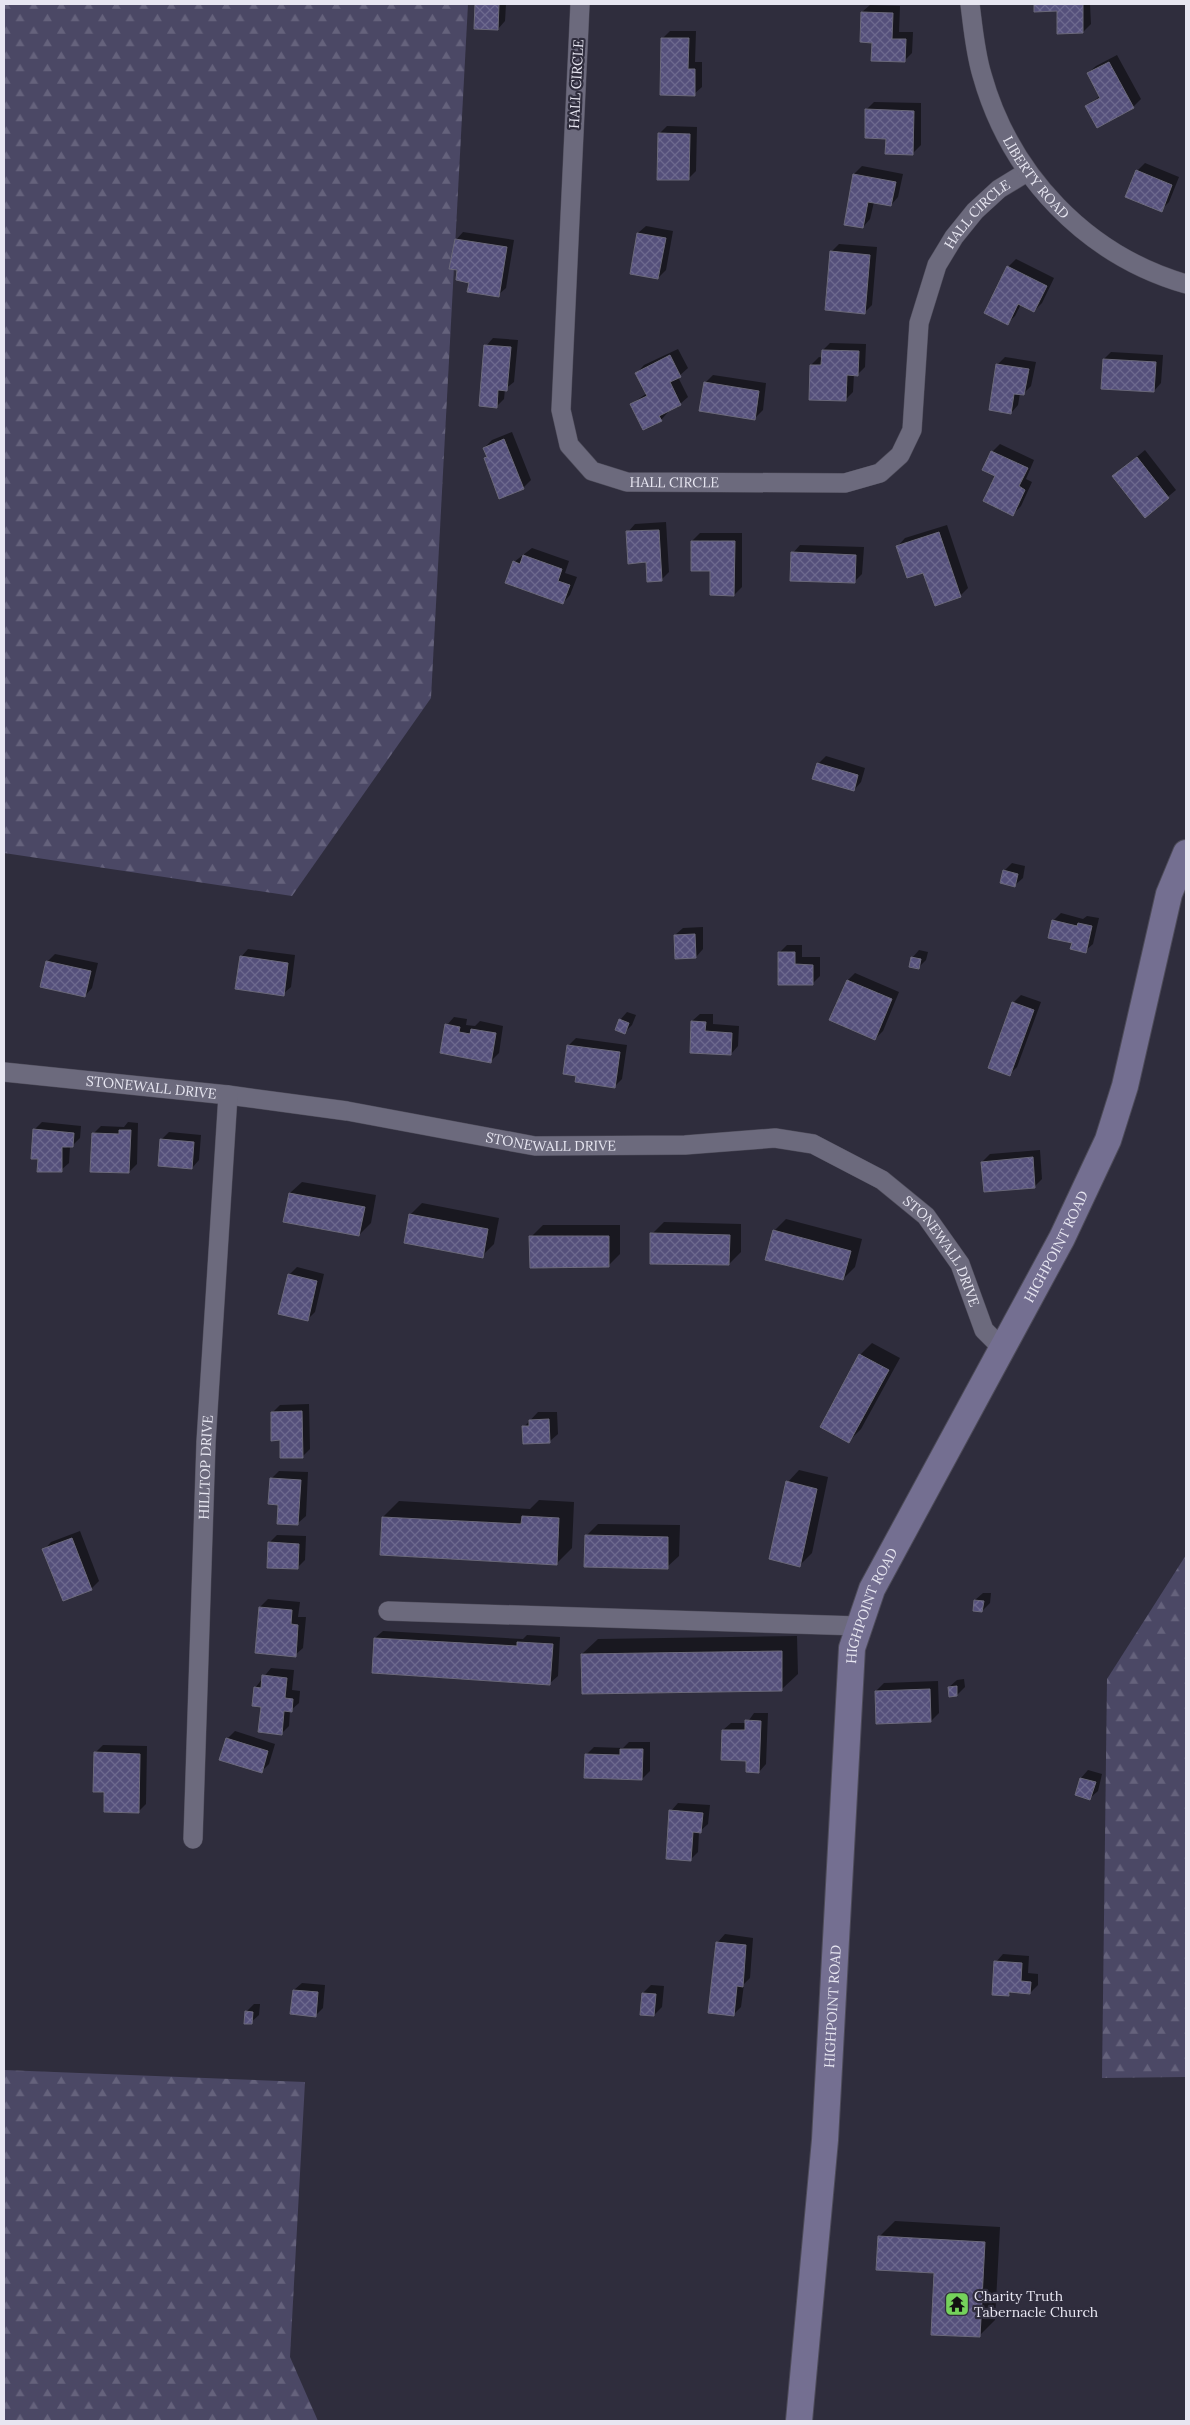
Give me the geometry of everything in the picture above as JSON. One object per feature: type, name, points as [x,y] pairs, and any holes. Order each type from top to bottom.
[{"type":"street","name":"HALL CIRCLE","points":[[580,4],[561,410],[569,445],[592,470],[627,482],[845,482],[880,473],[900,454],[912,430],[919,324],[937,265],[954,237],[975,211],[999,189],[1027,172]]},
{"type":"street","name":"LIBERTY ROAD","points":[[970,4],[981,75],[999,123],[1027,172],[1064,215],[1109,250],[1160,276],[1186,284]]},
{"type":"street","name":"HIGHPOINT ROAD","points":[[799,2421],[824,2140],[852,1648],[872,1589],[1062,1238],[1108,1140],[1126,1086],[1169,894],[1186,853]]},
{"type":"street","name":"STONEWALL DRIVE","points":[[4,1072],[228,1095],[347,1111],[535,1146],[685,1145],[775,1138],[812,1144],[882,1180],[926,1216],[960,1264],[984,1330],[1002,1348]]},
{"type":"street","name":"HILLTOP DRIVE","points":[[193,1839],[206,1442],[228,1095]]},
{"type":"street","points":[[388,1611],[859,1626]]},
{"type":"green space","points":[[4,4],[468,4],[431,698],[292,896],[4,853]]},
{"type":"green space","points":[[1186,1555],[1186,2077],[1102,2078],[1107,1679]]},
{"type":"green space","points":[[4,2070],[305,2082],[290,2357],[318,2421],[4,2421]]},
{"type":"building","points":[[475,4],[499,4],[498,30],[474,29]]},
{"type":"building","points":[[1034,4],[1083,4],[1083,33],[1057,34],[1057,11],[1034,12]]},
{"type":"building","points":[[861,12],[893,13],[892,39],[906,39],[905,62],[871,61],[872,43],[860,42]]},
{"type":"building","points":[[661,38],[689,38],[688,69],[695,69],[695,96],[660,95]]},
{"type":"building","points":[[1109,62],[1134,108],[1097,128],[1085,106],[1100,98],[1087,73]]},
{"type":"building","points":[[865,109],[914,111],[913,155],[885,154],[886,139],[865,138]]},
{"type":"building","points":[[658,133],[690,134],[689,180],[657,180]]},
{"type":"building","points":[[1136,170],[1172,185],[1162,212],[1125,197]]},
{"type":"building","points":[[853,174],[896,182],[891,206],[868,202],[863,228],[844,225]]},
{"type":"building","points":[[637,233],[666,238],[658,279],[630,274]]},
{"type":"building","points":[[455,239],[507,247],[499,297],[467,292],[469,283],[456,280],[457,270],[449,269]]},
{"type":"building","points":[[830,251],[870,255],[865,314],[825,310]]},
{"type":"building","points":[[1007,266],[1047,286],[1034,312],[1018,304],[1008,325],[984,313]]},
{"type":"building","points":[[484,345],[511,347],[507,391],[498,390],[497,408],[479,406]]},
{"type":"building","points":[[822,350],[859,351],[858,376],[847,375],[846,401],[809,400],[810,365],[821,365]]},
{"type":"building","points":[[670,355],[681,377],[670,382],[681,405],[659,416],[662,421],[643,430],[630,404],[647,396],[635,373]]},
{"type":"building","points":[[1103,359],[1156,362],[1154,392],[1101,389]]},
{"type":"building","points":[[996,364],[1029,369],[1024,395],[1014,394],[1011,414],[989,410]]},
{"type":"building","points":[[704,382],[759,391],[755,420],[699,411]]},
{"type":"building","points":[[504,439],[524,489],[499,499],[484,458],[487,457],[483,448]]},
{"type":"building","points":[[991,451],[1028,468],[1019,486],[1025,490],[1013,516],[983,501],[995,476],[982,470]]},
{"type":"building","points":[[1137,457],[1169,498],[1145,518],[1112,476]]},
{"type":"building","points":[[659,530],[662,581],[647,582],[646,562],[628,564],[626,531]]},
{"type":"building","points":[[939,532],[961,597],[935,606],[923,573],[907,578],[896,546]]},
{"type":"building","points":[[691,541],[735,541],[734,596],[710,595],[710,571],[691,571]]},
{"type":"building","points":[[791,552],[856,555],[855,583],[790,581]]},
{"type":"building","points":[[523,555],[562,569],[558,581],[570,585],[563,604],[505,583],[513,561],[520,564]]},
{"type":"building","points":[[817,763],[858,775],[854,791],[812,779]]},
{"type":"building","points":[[1003,870],[1018,874],[1015,887],[1000,883]]},
{"type":"building","points":[[1052,920],[1077,926],[1078,923],[1092,926],[1086,953],[1070,949],[1072,943],[1048,938]]},
{"type":"building","points":[[695,934],[696,958],[675,959],[674,935]]},
{"type":"building","points":[[778,952],[795,952],[795,964],[813,965],[813,985],[778,985]]},
{"type":"building","points":[[240,956],[288,963],[284,996],[235,989]]},
{"type":"building","points":[[911,957],[921,959],[919,969],[909,967]]},
{"type":"building","points":[[46,961],[91,971],[85,997],[40,987]]},
{"type":"building","points":[[847,980],[892,999],[875,1040],[829,1020]]},
{"type":"building","points":[[1012,1002],[1034,1010],[1010,1076],[988,1068]]},
{"type":"building","points":[[619,1019],[629,1023],[625,1034],[615,1030]]},
{"type":"building","points":[[691,1021],[706,1022],[705,1031],[732,1033],[731,1055],[690,1053]]},
{"type":"building","points":[[445,1024],[460,1027],[459,1032],[470,1034],[471,1029],[496,1033],[491,1063],[440,1053]]},
{"type":"building","points":[[567,1045],[620,1052],[615,1088],[575,1082],[576,1076],[563,1074]]},
{"type":"building","points":[[33,1129],[74,1133],[73,1147],[62,1147],[62,1172],[37,1172],[38,1159],[31,1159]]},
{"type":"building","points":[[119,1130],[131,1130],[129,1173],[90,1172],[92,1133],[119,1134]]},
{"type":"building","points":[[160,1139],[194,1142],[192,1169],[158,1166]]},
{"type":"building","points":[[1033,1157],[1035,1188],[984,1192],[981,1162]]},
{"type":"building","points":[[289,1193],[365,1207],[359,1236],[283,1222]]},
{"type":"building","points":[[409,1214],[488,1229],[483,1258],[404,1243]]},
{"type":"building","points":[[773,1230],[851,1251],[843,1280],[765,1260]]},
{"type":"building","points":[[650,1233],[730,1235],[729,1265],[650,1264]]},
{"type":"building","points":[[529,1236],[609,1236],[609,1267],[530,1268]]},
{"type":"building","points":[[288,1274],[317,1281],[308,1321],[278,1314]]},
{"type":"building","points":[[859,1354],[889,1370],[849,1443],[820,1427]]},
{"type":"building","points":[[302,1411],[303,1458],[280,1458],[280,1440],[271,1441],[271,1412]]},
{"type":"building","points":[[549,1419],[550,1443],[523,1444],[522,1426],[529,1426],[529,1420]]},
{"type":"building","points":[[270,1478],[301,1480],[298,1525],[277,1524],[278,1505],[268,1504]]},
{"type":"building","points":[[786,1481],[817,1489],[800,1567],[769,1559]]},
{"type":"building","points":[[522,1516],[559,1518],[557,1565],[380,1555],[382,1517],[521,1524]]},
{"type":"building","points":[[585,1535],[668,1537],[668,1569],[584,1567]]},
{"type":"building","points":[[72,1538],[92,1590],[63,1601],[42,1549]]},
{"type":"building","points":[[268,1542],[299,1544],[298,1569],[267,1568]]},
{"type":"building","points":[[974,1600],[984,1601],[982,1612],[973,1611]]},
{"type":"building","points":[[259,1607],[292,1610],[291,1624],[298,1625],[296,1657],[255,1653]]},
{"type":"building","points":[[374,1638],[517,1646],[517,1642],[553,1644],[550,1685],[372,1673]]},
{"type":"building","points":[[782,1651],[782,1691],[582,1694],[581,1654]]},
{"type":"building","points":[[262,1675],[287,1678],[285,1698],[293,1699],[292,1712],[284,1711],[282,1735],[258,1732],[261,1707],[252,1706],[254,1687],[261,1688]]},
{"type":"building","points":[[957,1686],[957,1696],[949,1697],[948,1687]]},
{"type":"building","points":[[930,1689],[931,1722],[876,1724],[875,1691]]},
{"type":"building","points":[[745,1720],[761,1721],[759,1773],[746,1772],[746,1761],[721,1760],[722,1730],[745,1730]]},
{"type":"building","points":[[226,1738],[268,1751],[262,1773],[219,1760]]},
{"type":"building","points":[[620,1749],[643,1749],[642,1780],[584,1778],[585,1754],[620,1755]]},
{"type":"building","points":[[94,1752],[140,1754],[139,1813],[104,1812],[104,1792],[93,1792]]},
{"type":"building","points":[[1080,1778],[1096,1782],[1090,1800],[1075,1795]]},
{"type":"building","points":[[669,1810],[703,1813],[701,1833],[693,1832],[691,1861],[666,1859]]},
{"type":"building","points":[[716,1942],[746,1945],[743,1987],[737,1986],[734,2016],[708,2013]]},
{"type":"building","points":[[994,1961],[1022,1963],[1021,1981],[1031,1982],[1030,1994],[1009,1992],[1009,1996],[992,1995]]},
{"type":"building","points":[[293,1990],[318,1992],[316,2017],[290,2014]]},
{"type":"building","points":[[642,1993],[656,1994],[654,2016],[640,2015]]},
{"type":"building","points":[[245,2011],[253,2012],[252,2024],[244,2024]]},
{"type":"building","name":"Charity Truth Tabernacle Church","points":[[878,2236],[985,2242],[980,2337],[931,2335],[934,2273],[876,2270]]},
{"type":"place","name":"Charity Truth Tabernacle Church","points":[[957,2304]]}]
